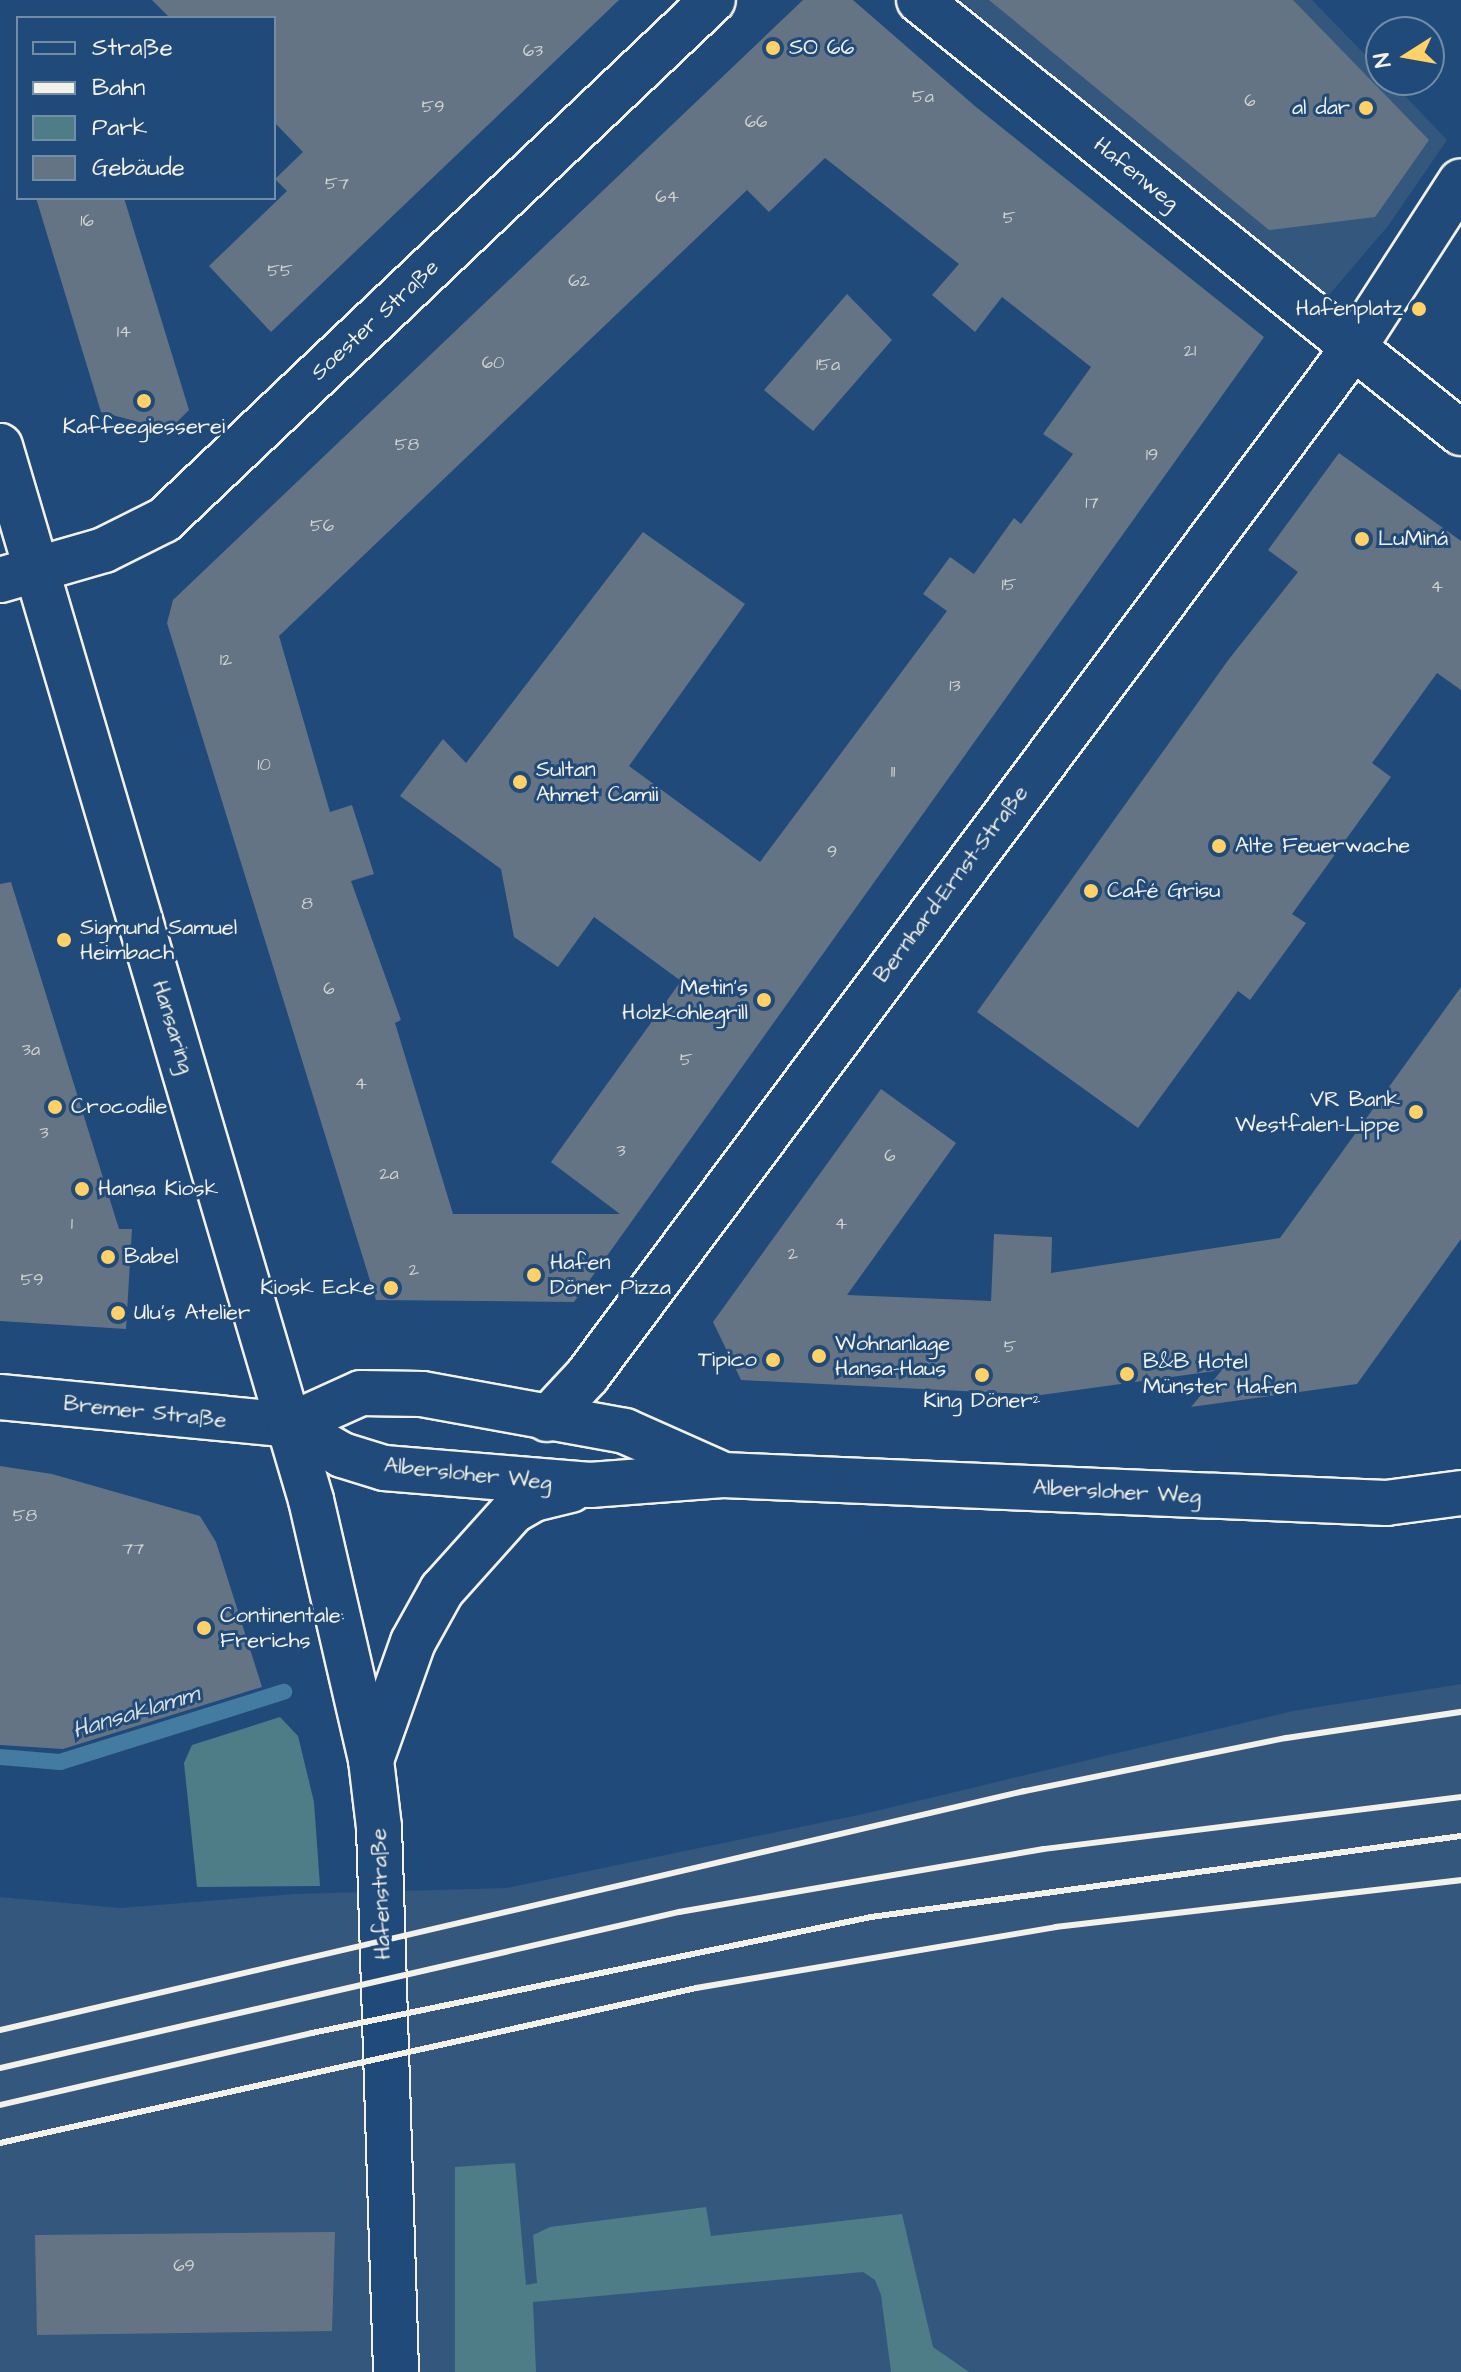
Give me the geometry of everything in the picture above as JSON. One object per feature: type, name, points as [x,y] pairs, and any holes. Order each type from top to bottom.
[{"type":"main road","name":"Soester Straße","points":[[19,576],[104,550],[164,520],[713,0]]},
{"type":"main road","name":"Hafenweg","points":[[919,0],[1354,347]]},
{"type":"main road","name":"Bernhard-Ernst-Straße","points":[[547,1419],[587,1376],[846,1024],[1354,347],[1461,181]]},
{"type":"main road","points":[[1354,347],[1461,433]]},
{"type":"main road","name":"Hansaring","points":[[0,446],[19,576],[290,1425]]},
{"type":"main road","name":"Albersloher Weg","points":[[290,1425],[361,1393],[393,1392],[625,1431],[723,1475]]},
{"type":"main road","name":"Bremer Straße","points":[[0,1397],[290,1425]]},
{"type":"main road","name":"Albersloher Weg","points":[[290,1425],[342,1455],[384,1468],[590,1485],[723,1475],[1386,1503],[1461,1493]]},
{"type":"main road","name":"Hafenstraße","points":[[290,1425],[371,1760],[379,1827],[396,2372]]},
{"type":"main road","points":[[371,1760],[413,1642],[471,1553],[534,1499],[590,1485]]},
{"type":"shaded area","points":[[960,0],[1312,0],[1365,55],[1365,96],[1405,96],[1447,140],[1388,226],[1323,302]]},
{"type":"shaded area","points":[[1461,1684],[1461,2372],[0,2372],[0,1897],[120,1908],[294,1894],[507,1888],[863,1814],[1293,1711]]},
{"type":"green space","points":[[280,1717],[298,1736],[314,1802],[320,1886],[197,1887],[184,1763],[192,1745]]},
{"type":"green space","points":[[515,2163],[526,2285],[537,2283],[533,2235],[550,2227],[706,2207],[711,2236],[902,2214],[933,2347],[969,2372],[891,2372],[881,2295],[875,2280],[863,2272],[533,2302],[536,2372],[455,2372],[455,2167]]},
{"type":"building","points":[[152,0],[619,0],[271,332],[209,266],[287,191],[276,178],[303,152],[276,124],[276,16],[168,16]]},
{"type":"building","points":[[803,0],[853,0],[976,107],[1264,337],[574,1302],[376,1300],[167,623],[173,600]],"holes":[[[825,158],[959,264],[932,295],[975,332],[1002,297],[1091,367],[1043,434],[1073,454],[1021,524],[1014,518],[974,574],[950,557],[923,594],[947,611],[760,862],[629,766],[745,604],[643,532],[466,763],[443,739],[400,796],[501,869],[514,937],[558,967],[594,917],[681,981],[551,1162],[620,1214],[453,1214],[395,1023],[401,1020],[351,881],[374,874],[352,805],[330,812],[279,636],[747,190],[769,212]]]},
{"type":"building","points":[[989,0],[1293,0],[1365,74],[1365,96],[1386,96],[1429,140],[1375,217],[1269,230]]},
{"type":"building","points":[[37,200],[125,200],[189,410],[169,430],[101,412]]},
{"type":"building","points":[[847,294],[892,340],[813,431],[764,390]]},
{"type":"building","name":"Alte Feuerwache","points":[[1339,453],[1461,541],[1461,690],[1437,673],[1372,763],[1391,777],[1292,914],[1306,923],[1250,1000],[1238,991],[1138,1128],[977,1012],[1229,659],[1298,572],[1268,550]]},
{"type":"building","points":[[11,882],[119,1229],[132,1229],[126,1329],[0,1321],[0,884]]},
{"type":"building","points":[[1461,987],[1461,1239],[1357,1384],[1191,1407],[1222,1370],[1041,1395],[741,1380],[713,1322],[881,1089],[956,1143],[847,1295],[991,1301],[994,1234],[1052,1237],[1051,1273],[1280,1238]]},
{"type":"building","points":[[0,1466],[52,1474],[200,1516],[216,1542],[262,1687],[63,1749],[0,1745]]},
{"type":"building","points":[[335,2232],[332,2331],[37,2335],[35,2235]]},
{"type":"waterway","name":"Hansaklamm","points":[[0,1757],[60,1762],[284,1692]]},
{"type":"railway","points":[[0,2030],[1025,1791],[1286,1738],[1461,1712]]},
{"type":"railway","points":[[0,2068],[679,1912],[1044,1849],[1461,1797]]},
{"type":"railway","points":[[0,2105],[312,2033],[871,1917],[1461,1836]]},
{"type":"railway","points":[[0,2143],[696,1988],[1056,1927],[1461,1880]]},
{"type":"place","name":"SO 66","points":[[773,48]]},
{"type":"place","name":"al dar","points":[[1366,108]]},
{"type":"place","name":"Hafenplatz","points":[[1419,309]]},
{"type":"place","name":"Kaffeegiesserei","points":[[144,401]]},
{"type":"place","name":"LuMiná","points":[[1362,539]]},
{"type":"place","name":"Sultan Ahmet Camii","points":[[520,782]]},
{"type":"place","name":"Alte Feuerwache","points":[[1219,846]]},
{"type":"place","name":"Café Grisu","points":[[1091,891]]},
{"type":"place","name":"Sigmund Samuel Heimbach","points":[[64,940]]},
{"type":"place","name":"Metin's Holzkohlegrill","points":[[764,1000]]},
{"type":"place","name":"Crocodile","points":[[55,1107]]},
{"type":"place","name":"VR Bank Westfalen-Lippe","points":[[1416,1112]]},
{"type":"place","name":"Hansa Kiosk","points":[[82,1189]]},
{"type":"place","name":"Babel","points":[[108,1257]]},
{"type":"place","name":"Hafen Döner Pizza","points":[[534,1275]]},
{"type":"place","name":"Kiosk Ecke","points":[[391,1288]]},
{"type":"place","name":"Ulu's Atelier","points":[[118,1313]]},
{"type":"place","name":"Wohnanlage Hansa-Haus","points":[[819,1356]]},
{"type":"place","name":"Tipico","points":[[773,1360]]},
{"type":"place","name":"B&B Hotel Münster Hafen","points":[[1127,1374]]},
{"type":"place","name":"King Döner²","points":[[982,1375]]},
{"type":"place","name":"Continentale: Frerichs","points":[[204,1628]]}]
